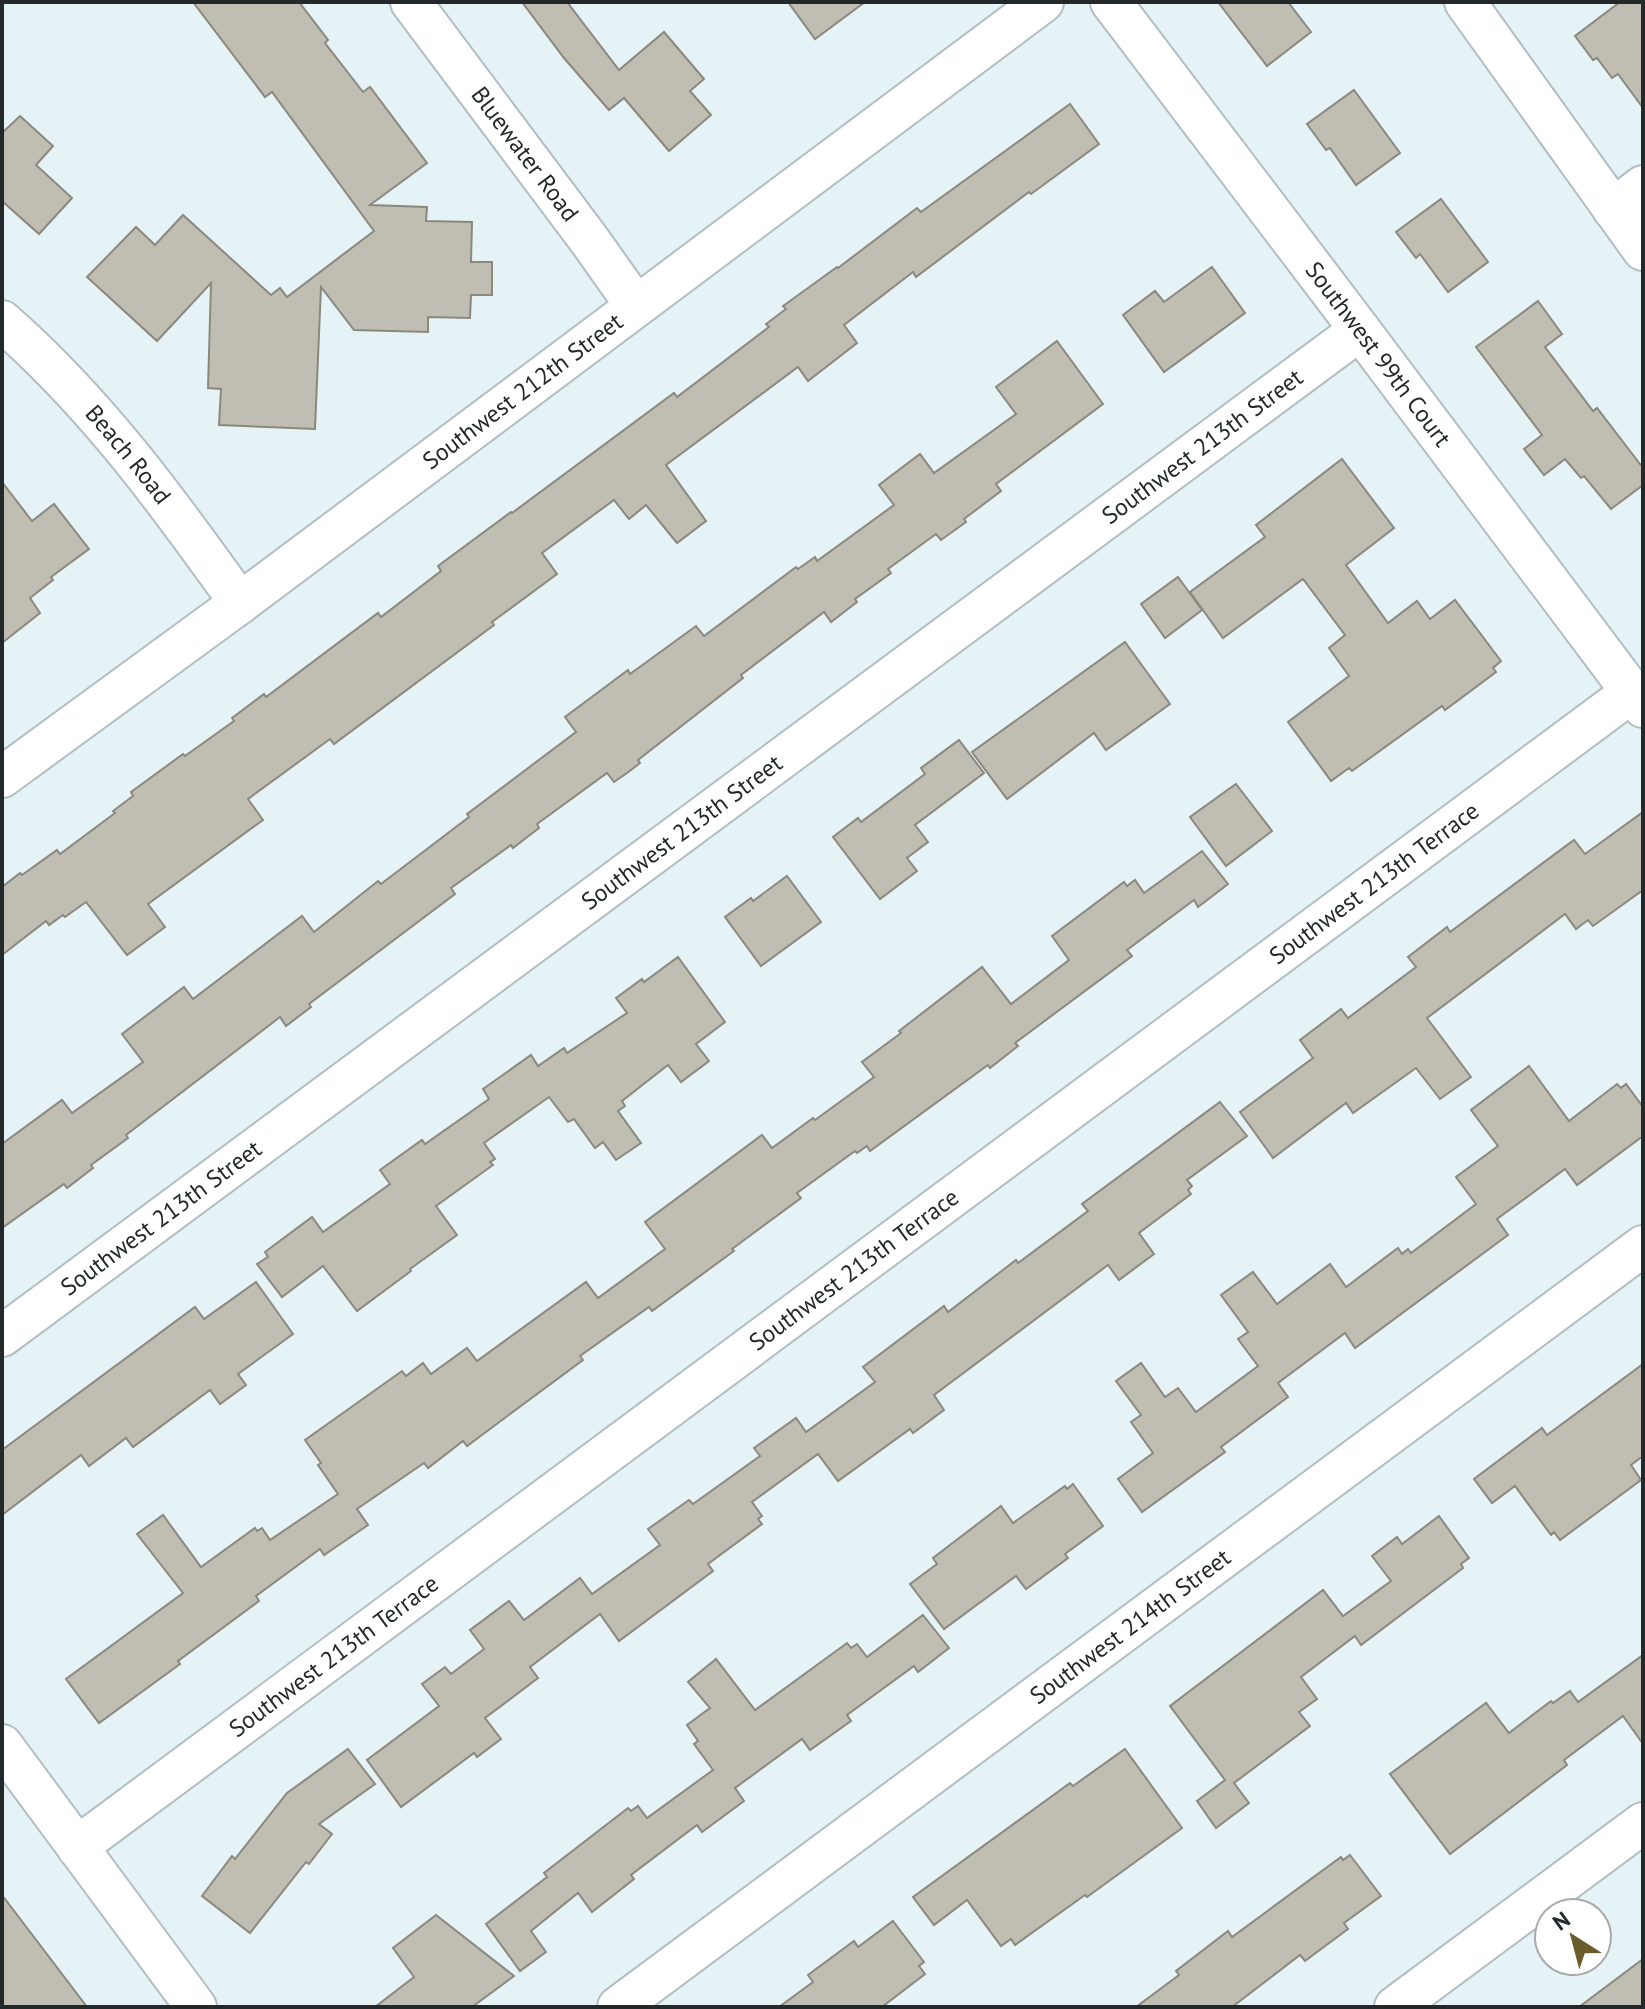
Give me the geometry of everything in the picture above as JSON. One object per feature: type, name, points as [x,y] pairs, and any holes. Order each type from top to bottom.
[{"type":"street","name":"Bluewater Road","points":[[411,2],[636,306]]},
{"type":"street","name":"Southwest 99th Court","points":[[1111,2],[1638,700]]},
{"type":"street","points":[[1465,2],[1628,198],[1643,250]]},
{"type":"street","name":"Southwest 212th Street","points":[[2,777],[240,603],[1031,6]]},
{"type":"street","name":"Beach Road","points":[[2,321],[49,364],[98,416],[196,541],[240,603]]},
{"type":"street","name":"Southwest 213th Street","points":[[2,1336],[1360,330]]},
{"type":"street","name":"Southwest 213th Terrace","points":[[77,1847],[1638,700]]},
{"type":"street","name":"Southwest 214th Street","points":[[618,2007],[1643,1246]]},
{"type":"street","points":[[2,1745],[196,2007]]},
{"type":"street","points":[[1395,2007],[1643,1823]]},
{"type":"building","points":[[193,2],[299,2],[328,40],[325,43],[363,92],[370,87],[427,163],[370,205],[427,207],[426,221],[472,222],[471,262],[492,262],[492,295],[471,295],[470,318],[428,317],[428,332],[354,330],[321,287],[315,429],[219,425],[221,389],[208,388],[211,283],[157,341],[87,277],[136,227],[155,245],[183,215],[271,295],[280,288],[287,297],[374,231],[272,92],[265,97]]},
{"type":"building","points":[[522,2],[567,2],[619,70],[664,32],[704,79],[690,91],[711,115],[669,151],[624,98],[609,110],[564,58]]},
{"type":"building","points":[[788,2],[865,2],[815,39]]},
{"type":"building","points":[[1218,2],[1288,2],[1311,32],[1267,66]]},
{"type":"building","points":[[1620,2],[1643,2],[1643,108],[1618,74],[1612,78],[1575,36]]},
{"type":"building","points":[[1354,90],[1400,153],[1356,185],[1330,148],[1326,150],[1307,124]]},
{"type":"building","points":[[1070,104],[1099,144],[916,277],[913,272],[844,325],[857,343],[808,381],[798,367],[666,465],[706,521],[677,543],[646,505],[629,519],[614,500],[542,553],[557,574],[334,744],[330,739],[248,799],[263,820],[148,904],[165,927],[127,955],[86,902],[49,925],[46,921],[2,955],[2,887],[57,850],[60,854],[115,813],[113,811],[133,796],[131,792],[234,721],[232,718],[264,694],[266,697],[378,613],[381,617],[441,571],[438,566],[674,393],[677,397],[769,327],[766,324],[786,309],[783,306],[917,208],[921,212]]},
{"type":"building","points":[[20,116],[53,146],[36,165],[72,198],[39,234],[2,201],[2,133]]},
{"type":"building","points":[[1441,199],[1488,262],[1448,292],[1420,254],[1416,258],[1396,232]]},
{"type":"building","points":[[1212,267],[1245,313],[1164,372],[1123,315],[1155,291],[1164,302]]},
{"type":"building","points":[[1538,301],[1562,334],[1545,347],[1593,411],[1597,408],[1643,468],[1643,485],[1611,509],[1584,476],[1581,478],[1565,459],[1544,475],[1524,449],[1542,435],[1476,347]]},
{"type":"building","points":[[1057,341],[1103,404],[996,484],[1001,491],[964,519],[966,522],[941,540],[936,534],[888,569],[891,573],[855,599],[857,602],[831,622],[824,612],[741,675],[743,678],[638,760],[640,763],[627,773],[614,782],[607,773],[537,824],[539,828],[513,848],[511,845],[451,888],[455,894],[309,1004],[311,1007],[286,1026],[280,1017],[126,1135],[128,1138],[91,1165],[93,1168],[67,1188],[64,1184],[2,1228],[2,1144],[62,1100],[72,1113],[143,1062],[122,1034],[184,987],[193,999],[302,916],[314,932],[378,881],[381,884],[469,817],[467,814],[576,732],[565,717],[628,670],[630,674],[696,626],[704,636],[796,567],[798,569],[815,557],[817,561],[894,505],[879,485],[920,454],[934,473],[1016,414],[996,387]]},
{"type":"building","points":[[1342,459],[1394,528],[1346,565],[1388,623],[1417,601],[1430,619],[1455,600],[1501,661],[1493,668],[1496,672],[1445,710],[1442,706],[1352,771],[1349,768],[1331,781],[1288,722],[1349,676],[1329,648],[1345,635],[1303,579],[1223,638],[1190,592],[1265,537],[1256,525]]},
{"type":"building","points":[[2,482],[32,521],[54,504],[89,549],[51,577],[53,580],[30,598],[40,613],[2,643]]},
{"type":"building","points":[[1178,577],[1202,610],[1165,638],[1141,604]]},
{"type":"building","points":[[1125,642],[1170,704],[1106,750],[1094,733],[1007,799],[972,752]]},
{"type":"building","points":[[959,740],[984,773],[915,825],[928,842],[907,858],[917,871],[880,899],[833,837],[858,818],[861,822],[925,774],[921,768]]},
{"type":"building","points":[[1236,784],[1272,831],[1226,866],[1190,817]]},
{"type":"building","points":[[1643,812],[1643,890],[1593,926],[1588,920],[1576,929],[1565,914],[1427,1018],[1471,1077],[1440,1099],[1416,1068],[1353,1113],[1346,1103],[1273,1158],[1240,1112],[1313,1058],[1300,1040],[1341,1009],[1348,1018],[1416,967],[1408,957],[1447,927],[1450,932],[1574,840],[1585,854]]},
{"type":"building","points":[[1202,851],[1228,884],[1198,907],[1194,900],[1127,950],[1132,956],[1015,1043],[1018,1046],[990,1068],[988,1065],[870,1151],[867,1146],[857,1153],[855,1151],[797,1193],[801,1198],[732,1249],[734,1251],[652,1311],[649,1307],[580,1356],[583,1360],[467,1446],[463,1441],[428,1468],[424,1463],[357,1509],[368,1525],[324,1555],[320,1549],[256,1596],[259,1601],[99,1723],[66,1679],[183,1593],[137,1534],[163,1515],[201,1567],[255,1528],[257,1531],[262,1528],[270,1540],[338,1494],[305,1440],[402,1371],[406,1376],[423,1363],[431,1374],[467,1348],[477,1361],[586,1282],[598,1298],[665,1249],[645,1222],[762,1135],[772,1148],[874,1077],[862,1062],[982,967],[1011,1004],[1069,960],[1052,936],[1124,882],[1127,886],[1135,880],[1144,893]]},
{"type":"building","points":[[787,876],[821,922],[761,966],[725,917]]},
{"type":"building","points":[[678,957],[725,1022],[696,1044],[709,1061],[681,1082],[668,1065],[622,1101],[625,1106],[618,1111],[641,1143],[616,1160],[603,1142],[595,1148],[574,1119],[568,1122],[549,1097],[484,1143],[495,1159],[490,1162],[493,1165],[436,1206],[457,1235],[411,1271],[357,1311],[323,1266],[282,1297],[257,1264],[268,1257],[265,1252],[312,1217],[323,1232],[390,1184],[380,1170],[422,1140],[425,1144],[489,1099],[483,1089],[531,1055],[538,1066],[564,1048],[567,1053],[627,1013],[616,998]]},
{"type":"building","points":[[1529,1066],[1569,1121],[1617,1084],[1621,1088],[1626,1084],[1643,1107],[1643,1136],[1577,1185],[1565,1169],[1497,1219],[1508,1235],[1355,1348],[1345,1333],[1278,1383],[1288,1397],[1221,1447],[1225,1452],[1142,1512],[1118,1479],[1153,1453],[1131,1422],[1141,1415],[1116,1381],[1141,1363],[1165,1397],[1178,1388],[1196,1412],[1258,1366],[1238,1339],[1248,1332],[1221,1295],[1253,1272],[1277,1304],[1330,1264],[1346,1287],[1398,1248],[1402,1254],[1408,1249],[1411,1253],[1476,1204],[1456,1177],[1498,1146],[1471,1110]]},
{"type":"building","points":[[1220,1102],[1247,1136],[1187,1180],[1192,1186],[1188,1190],[1191,1194],[1139,1233],[1154,1254],[1119,1280],[1108,1265],[934,1395],[944,1410],[913,1433],[910,1429],[838,1481],[818,1454],[752,1502],[762,1516],[758,1519],[762,1524],[708,1564],[713,1571],[619,1641],[600,1614],[530,1667],[538,1678],[485,1718],[501,1739],[477,1757],[474,1753],[401,1807],[367,1760],[439,1706],[422,1684],[445,1667],[451,1674],[484,1649],[470,1630],[509,1601],[524,1620],[580,1578],[592,1594],[660,1545],[648,1529],[689,1500],[693,1504],[760,1456],[754,1448],[796,1418],[806,1432],[875,1382],[863,1367],[944,1306],[948,1312],[1016,1260],[1018,1263],[1088,1211],[1082,1204]]},
{"type":"building","points":[[256,1282],[293,1334],[238,1374],[246,1385],[220,1404],[210,1390],[133,1447],[126,1438],[89,1466],[81,1455],[2,1515],[2,1450],[195,1307],[204,1319]]},
{"type":"building","points":[[1643,1364],[1643,1456],[1631,1465],[1641,1480],[1560,1540],[1554,1532],[1551,1535],[1515,1486],[1492,1503],[1474,1479],[1542,1428],[1547,1435]]},
{"type":"building","points":[[1073,1484],[1103,1526],[1065,1554],[1068,1558],[1026,1589],[1016,1576],[944,1629],[910,1584],[937,1564],[933,1558],[1001,1506],[1013,1523],[1065,1486],[1067,1489]]},
{"type":"building","points":[[1439,1516],[1469,1558],[1461,1564],[1463,1568],[1361,1645],[1355,1636],[1301,1677],[1317,1699],[1299,1712],[1310,1726],[1234,1783],[1249,1803],[1216,1828],[1197,1801],[1225,1780],[1170,1706],[1323,1590],[1343,1616],[1391,1581],[1372,1556],[1397,1537],[1402,1544]]},
{"type":"building","points":[[923,1615],[949,1648],[918,1672],[914,1666],[847,1715],[851,1721],[810,1750],[802,1739],[735,1788],[744,1801],[702,1832],[697,1825],[631,1875],[634,1879],[592,1912],[578,1893],[531,1931],[546,1952],[520,1971],[486,1924],[547,1877],[544,1873],[628,1808],[631,1811],[638,1806],[647,1818],[713,1770],[694,1744],[698,1741],[687,1725],[710,1708],[688,1682],[716,1659],[755,1710],[847,1643],[851,1648],[857,1644],[867,1657]]},
{"type":"building","points":[[1643,1655],[1643,1744],[1623,1716],[1564,1760],[1567,1765],[1450,1854],[1390,1774],[1486,1703],[1509,1733],[1551,1701],[1553,1703],[1570,1691],[1578,1702]]},
{"type":"building","points":[[348,1749],[375,1784],[319,1824],[332,1834],[250,1933],[202,1896],[287,1793]]},
{"type":"building","points":[[1125,1749],[1182,1828],[1015,1945],[1011,1939],[1001,1946],[967,1900],[934,1925],[913,1897],[1070,1783],[1073,1786]]},
{"type":"building","points":[[1350,1855],[1381,1896],[1344,1923],[1348,1929],[1305,1961],[1300,1955],[1232,2007],[1136,2007],[1179,1975],[1176,1971],[1228,1931],[1232,1937],[1341,1857],[1343,1860]]},
{"type":"building","points":[[2,1895],[87,2007],[2,2007]]},
{"type":"building","points":[[436,1915],[514,1976],[472,2007],[375,2007],[414,1977],[393,1948]]},
{"type":"building","points":[[893,1921],[924,1962],[919,1966],[925,1974],[882,2007],[779,2007],[813,1982],[808,1975],[854,1941],[858,1947]]},
{"type":"building","points":[[1643,1959],[1643,2007],[1579,2007]]}]
